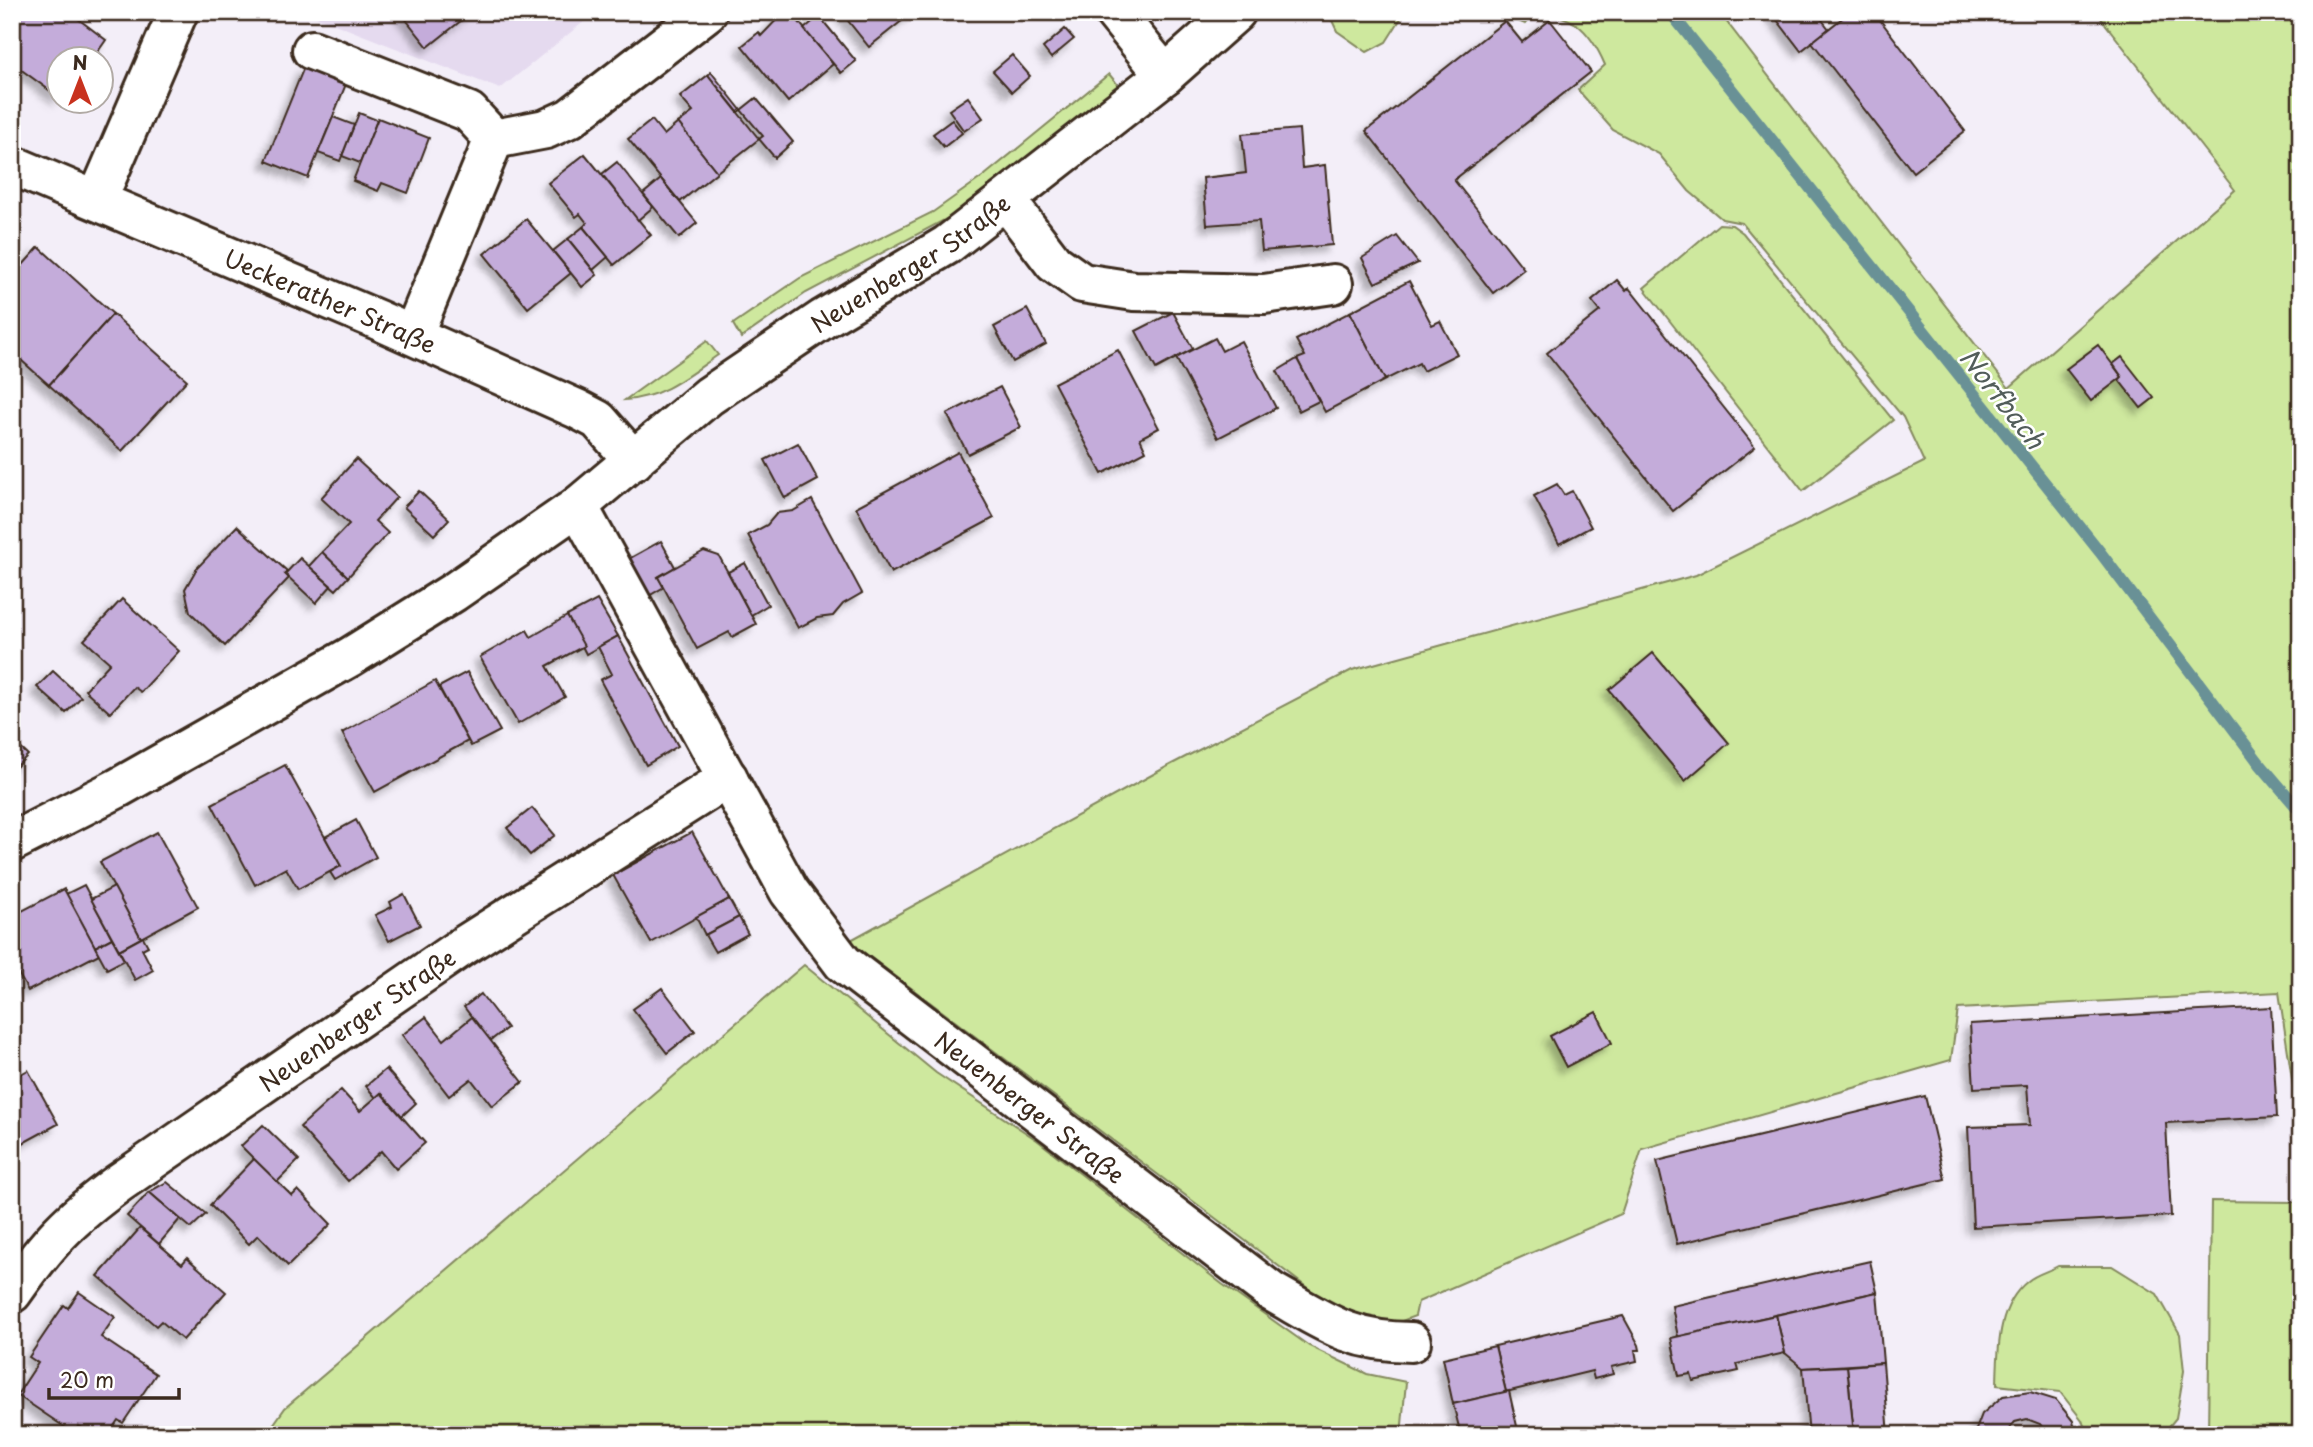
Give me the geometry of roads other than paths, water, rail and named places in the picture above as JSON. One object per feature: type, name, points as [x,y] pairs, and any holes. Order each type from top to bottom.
[{"type":"street","points":[[97,200],[178,12]]},
{"type":"street","points":[[494,139],[546,129],[570,118],[707,12]]},
{"type":"street","points":[[1114,12],[1165,75]]},
{"type":"street","name":"Neuenberger Straße","points":[[12,842],[118,788],[350,657],[454,592],[578,506],[709,396],[823,319],[947,245],[1165,75],[1236,12]]},
{"type":"street","points":[[312,50],[469,113],[494,139]]},
{"type":"street","points":[[413,335],[494,139]]},
{"type":"street","name":"Ueckerather Straße","points":[[12,165],[413,335],[598,420],[634,461]]},
{"type":"street","points":[[1006,200],[1054,263],[1082,283],[1134,291],[1264,294],[1333,284]]},
{"type":"street","name":"Neuenberger Straße","points":[[578,506],[789,891],[843,963],[1272,1292],[1344,1332],[1378,1342],[1410,1342]]},
{"type":"street","name":"Neuenberger Straße","points":[[12,1293],[46,1244],[85,1207],[463,946],[728,778]]},
{"type":"waterway","name":"Norfbach","points":[[1670,12],[2100,552],[2260,764],[2301,812]]}]
